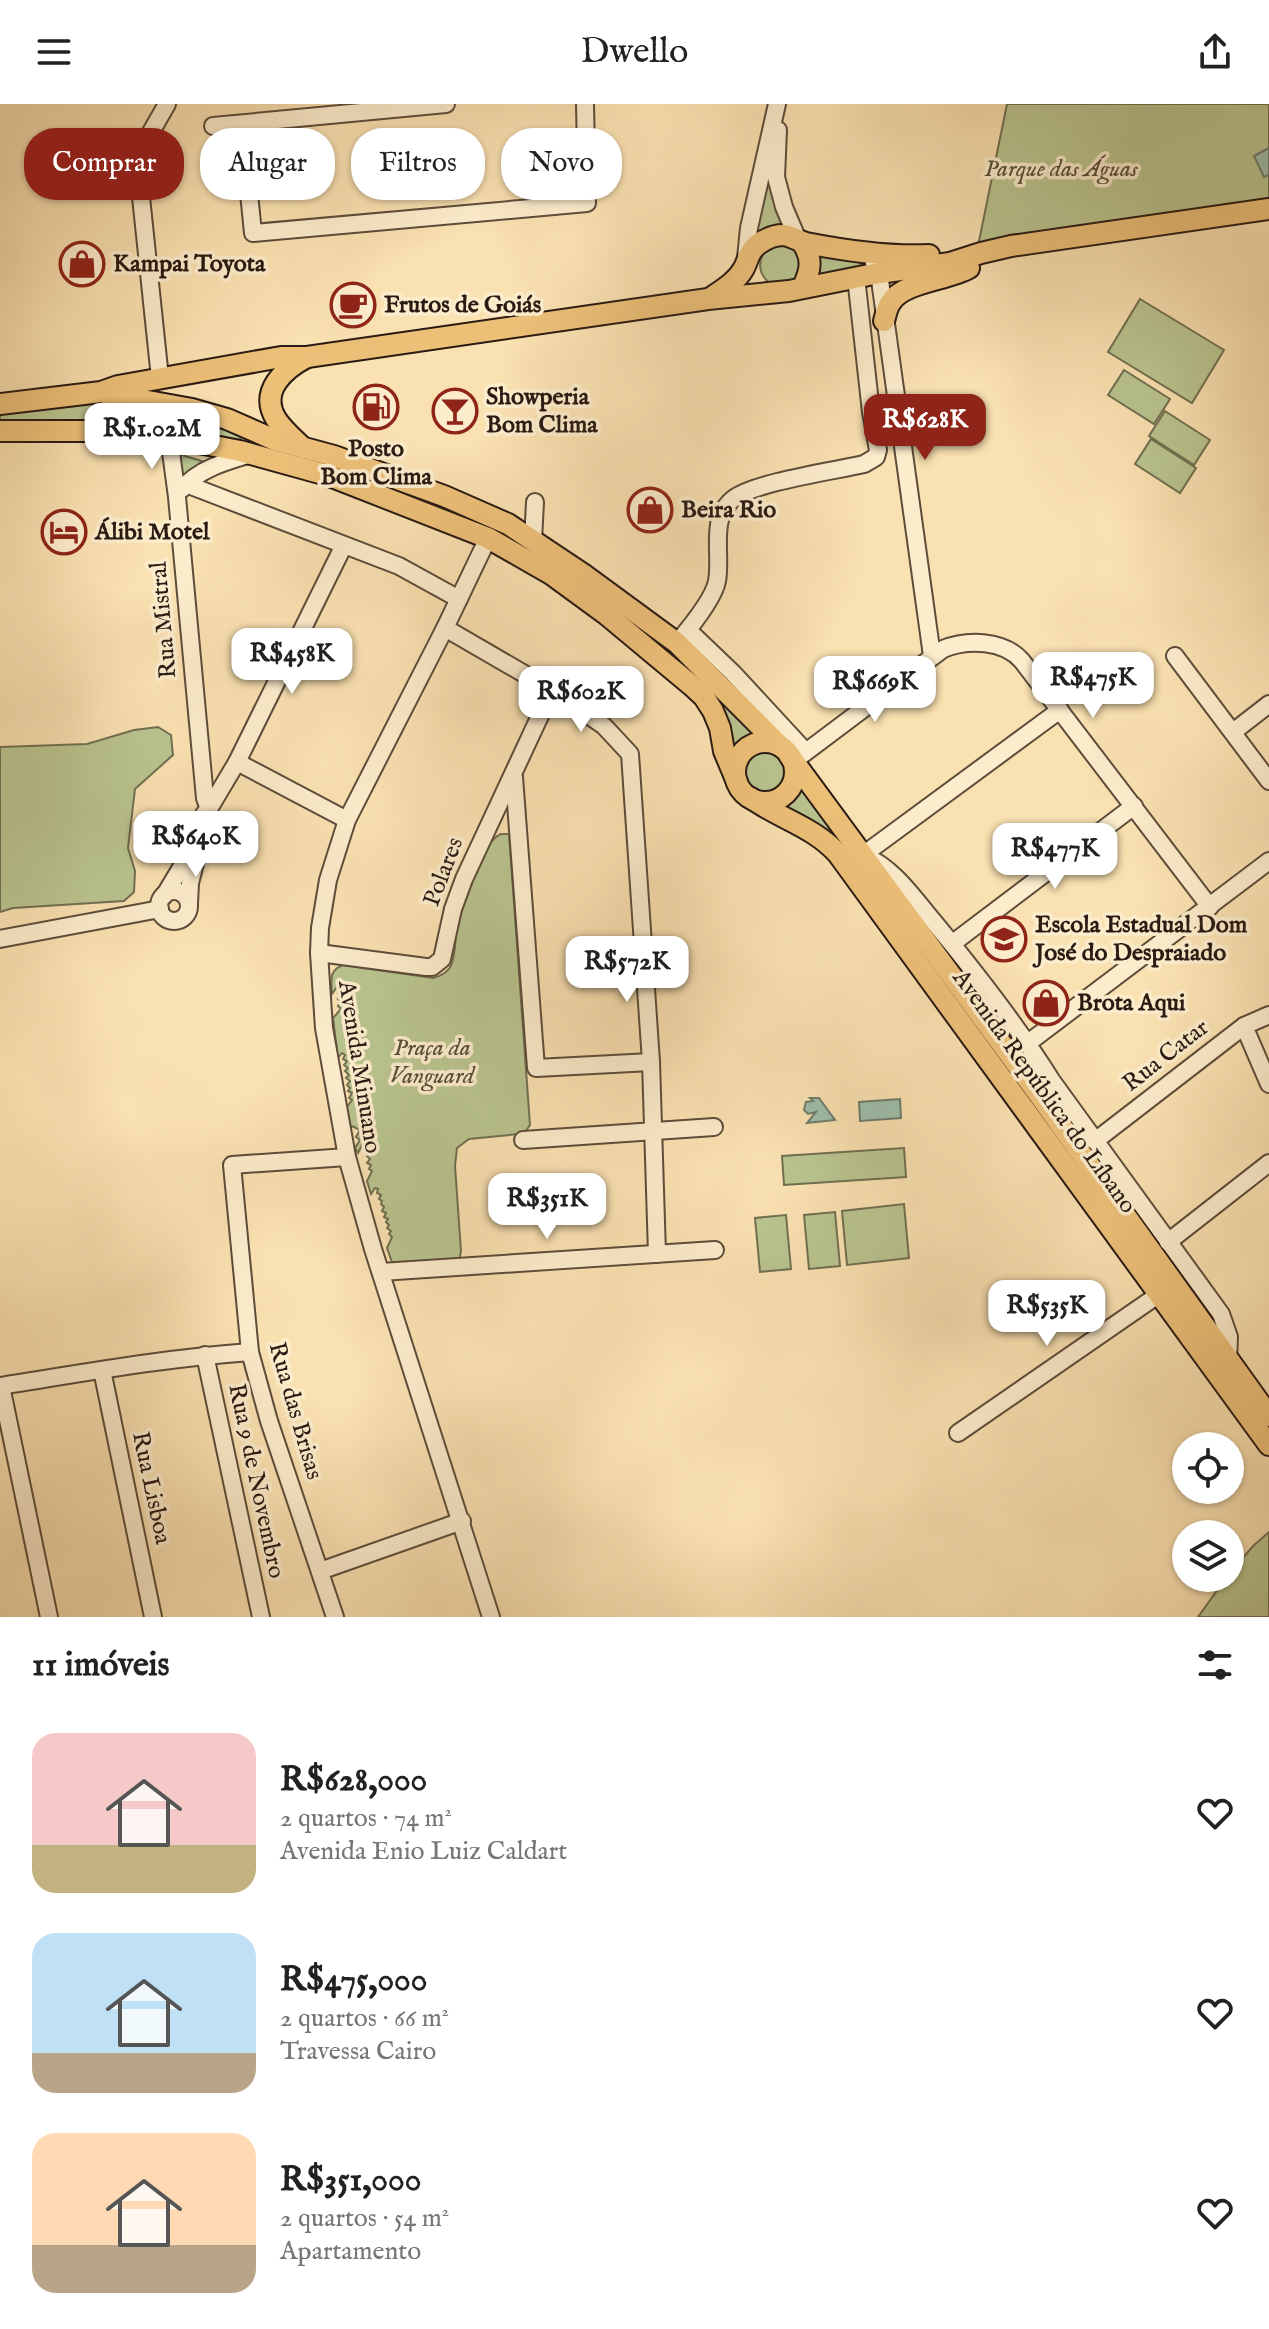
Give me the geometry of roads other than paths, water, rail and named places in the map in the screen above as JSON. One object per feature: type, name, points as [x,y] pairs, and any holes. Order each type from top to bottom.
[{"type":"main road","points":[[0,404],[101,392],[118,386],[281,357],[307,357],[708,299],[789,291],[950,263],[1011,246],[1269,209]]},
{"type":"main road","points":[[708,299],[729,285],[750,251],[777,236],[785,235],[800,241],[865,252],[910,256],[981,253]]},
{"type":"main road","points":[[800,241],[809,252],[811,262],[803,287]]},
{"type":"main road","points":[[884,321],[888,305],[894,297],[968,269],[981,253]]},
{"type":"main road","points":[[746,262],[752,281],[764,293]]},
{"type":"main road","points":[[303,448],[278,423],[270,404],[279,376],[307,357]]},
{"type":"main road","name":"Avenida República do Líbano","points":[[101,392],[192,409],[227,419],[275,440],[359,465],[444,496],[508,524],[683,637],[792,753],[863,855],[1044,1086],[1228,1361],[1269,1416]]},
{"type":"main road","name":"Avenida República do Líbano","points":[[0,431],[117,430],[251,454],[327,475],[488,538],[562,582],[607,615],[704,697],[718,723],[726,758],[737,782],[751,798],[819,836],[838,854],[1269,1445]]},
{"type":"main road","points":[[737,782],[737,765],[745,750],[761,742],[792,753],[794,783],[788,792],[771,802],[751,798]]},
{"type":"street","points":[[167,104],[143,146],[139,178],[167,377]]},
{"type":"street","points":[[213,126],[446,104]]},
{"type":"street","points":[[242,124],[253,233],[587,203],[585,104]]},
{"type":"street","points":[[779,104],[776,177],[784,207],[800,241]]},
{"type":"street","points":[[746,262],[749,228],[779,104]]},
{"type":"street","points":[[865,252],[879,273],[932,656]]},
{"type":"street","points":[[856,277],[878,450],[876,457],[864,464],[753,489],[733,499],[722,512],[717,584],[683,637],[733,673],[792,753],[943,649],[958,644],[1008,649],[1022,661],[1210,907]]},
{"type":"street","name":"Rua Mistral","points":[[169,437],[181,491],[205,809]]},
{"type":"street","points":[[181,491],[217,465],[251,454]]},
{"type":"street","points":[[181,491],[399,566],[459,599]]},
{"type":"street","points":[[533,541],[535,502]]},
{"type":"street","name":"Avenida Minuano","points":[[488,538],[347,820],[328,880],[319,953],[324,1028],[347,1157],[491,1617]]},
{"type":"street","points":[[205,809],[187,913],[180,920],[170,920],[165,918],[162,903],[185,861],[205,809],[237,762],[344,545]]},
{"type":"street","points":[[445,628],[552,690],[604,726],[630,754],[651,1062],[657,1254]]},
{"type":"street","points":[[1175,656],[1269,781]]},
{"type":"street","name":"Polares","points":[[319,953],[426,967],[438,964],[464,879],[552,690]]},
{"type":"street","points":[[1233,732],[1269,704]]},
{"type":"street","points":[[863,855],[1060,710]]},
{"type":"street","points":[[237,762],[347,820]]},
{"type":"street","points":[[513,775],[536,1068],[651,1062]]},
{"type":"street","points":[[953,943],[1134,806]]},
{"type":"street","name":"Avenida República do Líbano","points":[[863,855],[877,862],[898,880],[953,943],[1028,1043],[1044,1086],[1095,1141],[1221,1314],[1229,1337],[1228,1361]]},
{"type":"street","points":[[1028,1043],[1269,861]]},
{"type":"street","points":[[0,939],[162,903],[176,891],[184,895],[189,903]]},
{"type":"street","name":"Rua Catar","points":[[1095,1141],[1244,1026],[1269,1015]]},
{"type":"street","points":[[1244,1026],[1269,1084]]},
{"type":"street","points":[[523,1140],[714,1127]]},
{"type":"street","name":"Rua das Brisas","points":[[335,1617],[269,1421],[250,1352],[232,1165],[347,1157]]},
{"type":"street","points":[[1168,1242],[1269,1163]]},
{"type":"street","points":[[381,1272],[715,1250]]},
{"type":"street","points":[[958,1433],[1158,1295]]},
{"type":"street","points":[[49,1617],[1,1386],[205,1355],[250,1352]]},
{"type":"street","name":"Rua 9 de Novembro","points":[[205,1355],[261,1617]]},
{"type":"street","name":"Rua Lisboa","points":[[102,1370],[153,1617]]},
{"type":"street","points":[[320,1571],[462,1521]]},
{"type":"place","name":"Kampai Toyota","points":[[82,264]]},
{"type":"place","name":"Frutos de Goiás","points":[[353,305]]},
{"type":"place","name":"Posto Bom Clima","points":[[376,407]]},
{"type":"place","name":"Showperia Bom Clima","points":[[455,411]]},
{"type":"place","name":"Beira Rio","points":[[650,510]]},
{"type":"place","name":"Álibi Motel","points":[[64,532]]},
{"type":"place","name":"Escola Estadual Dom José do Despraiado","points":[[1004,939]]},
{"type":"place","name":"Brota Aqui","points":[[1046,1003]]},
{"type":"park label","name":"Parque das Águas","points":[[1061,169]]},
{"type":"park label","name":"Praça da Vanguard","points":[[432,1062]]}]
